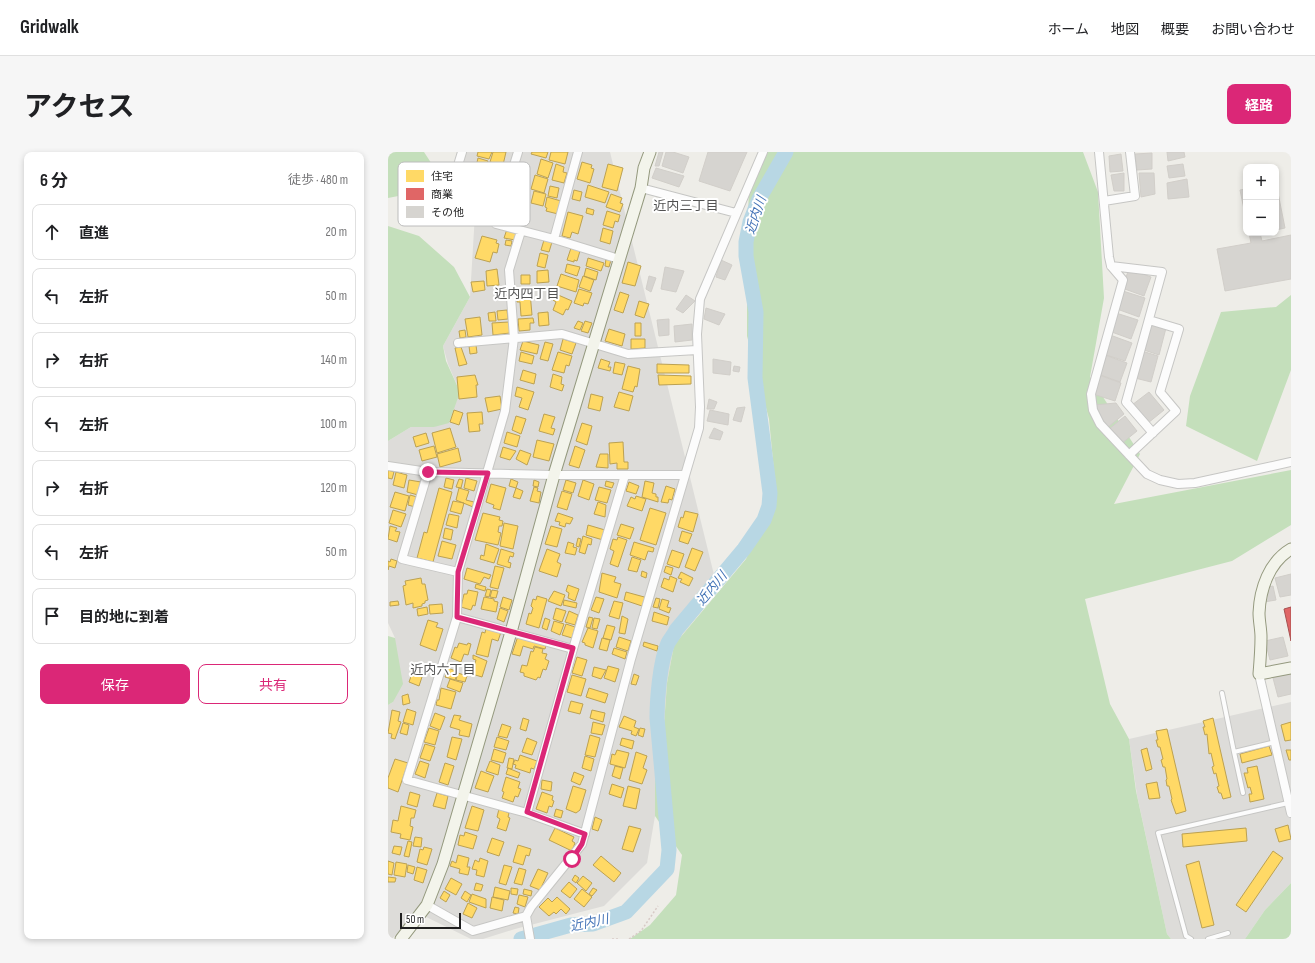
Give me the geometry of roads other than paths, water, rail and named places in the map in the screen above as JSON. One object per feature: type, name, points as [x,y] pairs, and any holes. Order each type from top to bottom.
[{"type":"street","points":[[459,162],[462,152]]},
{"type":"street","points":[[515,162],[518,152]]},
{"type":"street","points":[[554,239],[578,152]]},
{"type":"street","points":[[401,939],[427,905],[443,864],[512,632],[554,475],[641,188],[644,168],[650,152]]},
{"type":"street","points":[[530,939],[527,920],[531,907],[572,859],[582,844],[585,834],[631,659],[698,428],[700,407],[696,334],[700,299],[763,152]]},
{"type":"street","points":[[1099,152],[1111,266],[1123,280],[1091,394],[1093,410],[1100,424],[1147,474],[1160,480],[1178,484],[1195,483],[1291,462]]},
{"type":"street","points":[[1104,201],[1135,196],[1130,152]]},
{"type":"street","points":[[641,188],[736,213]]},
{"type":"street","points":[[503,226],[554,239],[619,259]]},
{"type":"street","points":[[521,231],[509,270],[514,338],[506,411],[458,572],[457,617],[407,780],[527,812],[585,834]]},
{"type":"street","points":[[1111,266],[1162,272],[1126,402],[1153,433]]},
{"type":"street","points":[[1129,455],[1176,411],[1160,392],[1179,329],[1149,320]]},
{"type":"street","points":[[458,343],[562,334],[628,354],[697,350]]},
{"type":"street","points":[[388,466],[428,472],[554,475],[685,475]]},
{"type":"street","points":[[428,472],[402,559],[458,572]]},
{"type":"street","points":[[527,812],[573,648],[625,475]]},
{"type":"street","points":[[1291,549],[1275,564],[1265,579],[1259,614],[1261,636],[1259,674],[1291,813]]},
{"type":"street","points":[[457,617],[573,648]]},
{"type":"street","points":[[1259,674],[1291,668]]},
{"type":"street","points":[[427,905],[473,931],[527,920]]},
{"type":"lane","points":[[1222,693],[1243,793]]},
{"type":"lane","points":[[1234,752],[1275,742]]},
{"type":"lane","points":[[1191,939],[1186,936],[1158,833],[1289,803]]},
{"type":"lane","points":[[1208,939],[1228,933]]},
{"type":"waterway","name":"近内川","points":[[521,939],[571,925],[593,924],[626,912],[667,869],[669,850],[657,718],[660,680],[665,651],[676,630],[744,549],[764,520],[769,506],[770,493],[755,378],[756,312],[746,256],[746,242],[750,222],[759,199],[786,152]]},
{"type":"district","name":"近内三丁目","points":[[686,205]]},
{"type":"district","name":"近内四丁目","points":[[527,293]]},
{"type":"district","name":"近内六丁目","points":[[443,669]]}]
